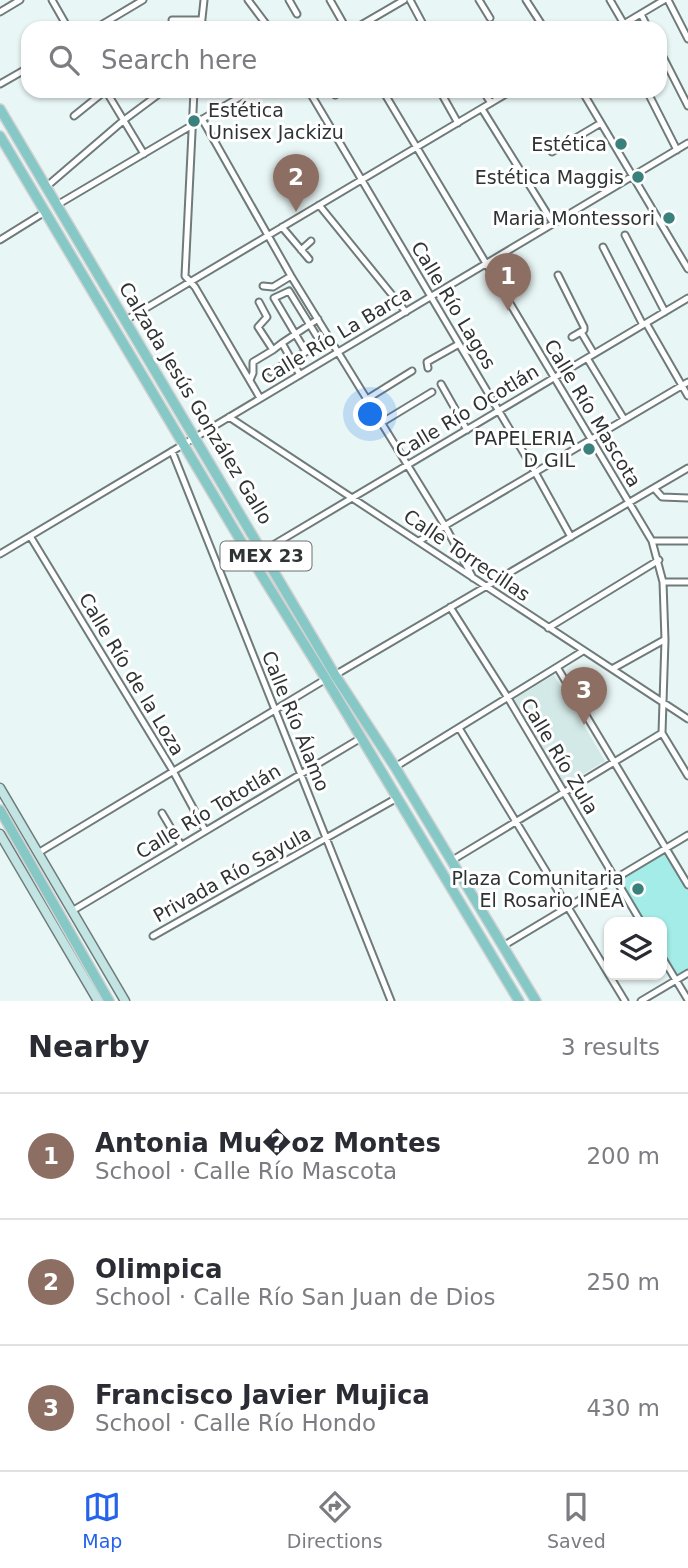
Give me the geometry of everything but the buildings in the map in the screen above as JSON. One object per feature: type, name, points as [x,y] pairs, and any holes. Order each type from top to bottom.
[{"type":"main road","name":"Calzada Jesús González Gallo","points":[[0,109],[263,551],[331,677],[360,738],[519,1001]]},
{"type":"main road","name":"Calzada Jesús González Gallo","points":[[0,136],[184,444],[331,677],[395,767],[536,1001]]},
{"type":"main road","points":[[383,774],[412,797]]},
{"type":"main road","points":[[0,788],[125,1001]]},
{"type":"main road","points":[[0,810],[109,1001]]},
{"type":"main road","points":[[0,834],[98,1001]]},
{"type":"main road","points":[[32,889],[42,884]]},
{"type":"main road","points":[[91,968],[102,962]]},
{"type":"street","points":[[0,12],[20,0]]},
{"type":"street","points":[[52,0],[64,21]]},
{"type":"street","points":[[108,21],[143,0]]},
{"type":"street","points":[[172,20],[201,20],[204,0]]},
{"type":"street","points":[[248,0],[264,21]]},
{"type":"street","points":[[289,0],[298,14]]},
{"type":"street","points":[[330,0],[342,21]]},
{"type":"street","points":[[368,21],[404,0]]},
{"type":"street","points":[[410,0],[421,21]]},
{"type":"street","points":[[479,0],[490,18]]},
{"type":"street","points":[[527,0],[540,21]]},
{"type":"street","points":[[610,0],[622,21]]},
{"type":"street","points":[[629,21],[666,0],[688,39]]},
{"type":"street","points":[[641,14],[644,21]]},
{"type":"street","points":[[667,65],[688,106]]},
{"type":"street","points":[[0,85],[21,72]]},
{"type":"street","points":[[74,116],[97,98]]},
{"type":"street","points":[[110,98],[144,154]]},
{"type":"street","points":[[46,187],[154,98]]},
{"type":"street","points":[[193,98],[184,276],[188,283],[195,287],[260,398]]},
{"type":"street","points":[[57,205],[238,98]]},
{"type":"street","name":"Calle Río Lagos","points":[[313,98],[571,537]]},
{"type":"street","name":"Calle Río Mascota","points":[[387,98],[652,541],[663,582],[665,640],[662,733]]},
{"type":"street","points":[[444,98],[458,123]]},
{"type":"street","points":[[488,98],[491,103]]},
{"type":"street","points":[[126,320],[499,98]]},
{"type":"street","points":[[586,98],[688,270]]},
{"type":"street","points":[[651,98],[677,150]]},
{"type":"street","points":[[482,109],[554,223]]},
{"type":"street","points":[[202,119],[291,276],[445,526],[473,579]]},
{"type":"street","points":[[552,152],[601,123]]},
{"type":"street","name":"Calle Río La Barca","points":[[0,554],[688,143]]},
{"type":"street","points":[[319,205],[406,312]]},
{"type":"street","points":[[0,240],[45,212]]},
{"type":"street","points":[[282,227],[309,259]]},
{"type":"street","points":[[625,235],[665,312]]},
{"type":"street","points":[[300,250],[311,241]]},
{"type":"street","points":[[603,247],[645,324],[685,384],[688,396]]},
{"type":"street","points":[[558,275],[584,326],[581,332],[572,337]]},
{"type":"street","points":[[263,286],[273,287],[291,276]]},
{"type":"street","points":[[271,372],[306,352],[321,343],[289,291],[274,298],[306,352]]},
{"type":"street","name":"Calle Río Ocotlán","points":[[263,551],[688,298]]},
{"type":"street","points":[[259,302],[267,317],[258,327],[273,350]]},
{"type":"street","points":[[250,380],[253,362],[318,319]]},
{"type":"street","points":[[581,332],[594,354]]},
{"type":"street","points":[[282,343],[300,374]]},
{"type":"street","points":[[428,368],[427,362],[459,344]]},
{"type":"street","points":[[587,358],[624,419]]},
{"type":"street","points":[[367,399],[412,371]]},
{"type":"street","points":[[441,384],[467,429]]},
{"type":"street","points":[[419,541],[685,384]]},
{"type":"street","points":[[382,423],[432,392]]},
{"type":"street","name":"Calle Torrecillas","points":[[229,417],[688,719]]},
{"type":"street","name":"Calle Río Álamo","points":[[172,452],[391,1001]]},
{"type":"street","points":[[38,853],[274,710],[688,468]]},
{"type":"street","points":[[654,488],[662,498],[688,498]]},
{"type":"street","name":"Calle Río de la Loza","points":[[30,536],[173,771],[205,830]]},
{"type":"street","points":[[652,541],[688,541]]},
{"type":"street","points":[[548,628],[659,560]]},
{"type":"street","points":[[663,582],[688,582]]},
{"type":"street","name":"Calle Río Zula","points":[[450,607],[508,698],[638,917]]},
{"type":"street","points":[[612,669],[665,640]]},
{"type":"street","points":[[395,767],[583,651]]},
{"type":"street","points":[[557,667],[688,886]]},
{"type":"street","points":[[459,728],[625,1001]]},
{"type":"street","points":[[451,862],[662,733],[688,776]]},
{"type":"street","name":"Calle Río Tototlán","points":[[72,911],[360,738]]},
{"type":"street","name":"Privada Río Sayula","points":[[153,936],[397,798]]},
{"type":"street","points":[[162,813],[181,845]]},
{"type":"street","points":[[503,946],[688,835]]},
{"type":"street","points":[[667,965],[688,1000]]},
{"type":"street","points":[[641,1001],[688,973]]},
{"type":"shaded area","points":[[554,675],[605,761],[565,785],[514,699]]},
{"type":"shaded area","points":[[665,851],[688,889],[688,971],[676,978],[667,963],[667,917],[640,917],[618,879]]},
{"type":"place","name":"Estética Unisex Jackizu","points":[[194,121]]},
{"type":"place","name":"Estética","points":[[621,144]]},
{"type":"place","name":"Estética Maggis","points":[[638,177]]},
{"type":"place","name":"Olimpica","points":[[296,212]]},
{"type":"place","name":"Maria Montessori","points":[[669,218]]},
{"type":"place","name":"Antonia Mu�oz Montes","points":[[508,311]]},
{"type":"place","name":"PAPELERIA D GIL","points":[[589,449]]},
{"type":"place","name":"Francisco Javier Mujica","points":[[584,725]]},
{"type":"place","name":"Plaza Comunitaria El Rosario INEA","points":[[638,889]]}]
